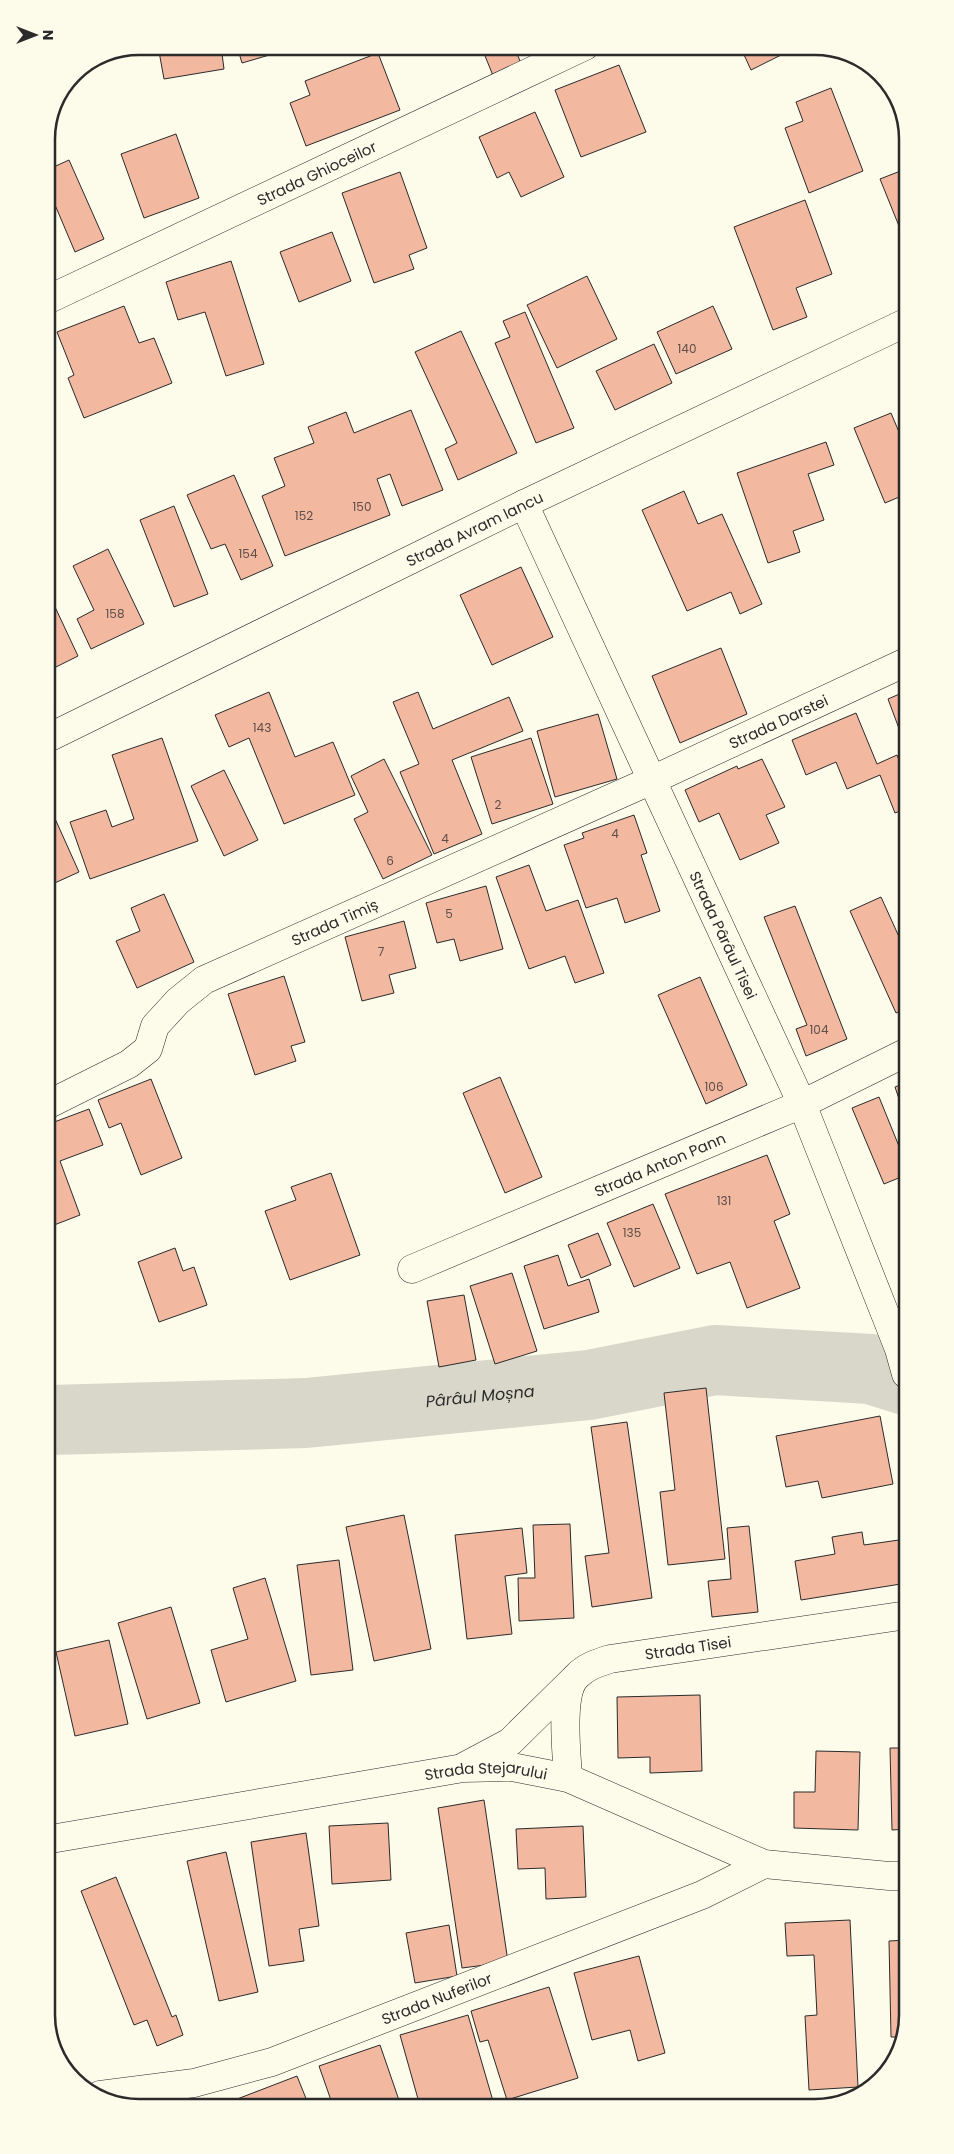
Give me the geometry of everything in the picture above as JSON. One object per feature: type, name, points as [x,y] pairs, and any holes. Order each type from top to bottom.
[{"type":"street","name":"Strada Ghioceilor","points":[[55,296],[567,55]]},
{"type":"street","name":"Strada Avram Iancu","points":[[55,728],[899,326]]},
{"type":"street","name":"Strada Pârâul Tisei","points":[[524,504],[802,1104],[899,1354]]},
{"type":"street","name":"Strada Darstei","points":[[652,780],[899,665]]},
{"type":"street","name":"Strada Timiș","points":[[55,1101],[129,1064],[148,1049],[155,1026],[178,1001],[204,980],[652,780]]},
{"type":"street","name":"Strada Anton Pann","points":[[412,1269],[802,1104],[899,1056]]},
{"type":"street","name":"Strada Tisei","points":[[463,1768],[510,1742],[588,1666],[610,1659],[899,1617]]},
{"type":"street","points":[[568,1778],[566,1699],[574,1678]]},
{"type":"street","name":"Strada Stejarului","points":[[55,1838],[463,1768],[512,1767],[568,1778],[764,1864],[899,1876]]},
{"type":"street","name":"Strada Nuferilor","points":[[110,2094],[194,2083],[272,2062],[702,1895],[764,1864]]},
{"type":"building","points":[[160,55],[222,55],[224,69],[164,79]]},
{"type":"building","points":[[240,55],[269,55],[242,63]]},
{"type":"building","points":[[373,55],[379,55],[400,110],[306,146],[290,103],[310,95],[305,81]]},
{"type":"building","points":[[485,55],[518,55],[522,66],[494,78]]},
{"type":"building","points":[[744,55],[781,55],[751,70]]},
{"type":"building","points":[[619,65],[646,132],[581,157],[555,90]]},
{"type":"building","points":[[831,88],[863,171],[809,193],[785,128],[803,121],[796,102]]},
{"type":"building","points":[[535,112],[564,177],[521,197],[509,172],[497,178],[479,137]]},
{"type":"building","points":[[176,134],[199,198],[144,218],[121,154]]},
{"type":"building","points":[[69,160],[104,239],[75,252],[55,205],[55,166]]},
{"type":"building","points":[[400,172],[427,248],[409,255],[414,269],[374,283],[342,193]]},
{"type":"building","points":[[899,172],[899,226],[880,179]]},
{"type":"building","points":[[805,200],[832,274],[796,288],[807,317],[773,330],[734,227]]},
{"type":"building","points":[[332,232],[351,281],[299,302],[280,252]]},
{"type":"building","points":[[231,261],[264,364],[226,376],[205,312],[178,320],[166,282]]},
{"type":"building","points":[[587,276],[617,339],[557,368],[527,305]]},
{"type":"building","points":[[124,306],[139,343],[154,338],[172,383],[84,418],[68,378],[74,375],[57,332]]},
{"type":"building","points":[[713,306],[732,349],[676,374],[657,332]]},
{"type":"building","points":[[525,312],[574,428],[536,443],[495,343],[510,337],[503,321]]},
{"type":"building","points":[[461,331],[517,453],[458,480],[445,449],[457,443],[415,352]]},
{"type":"building","points":[[654,344],[672,383],[615,410],[596,371]]},
{"type":"building","points":[[411,410],[443,490],[402,506],[390,474],[377,479],[390,515],[285,556],[262,496],[285,486],[274,458],[314,443],[308,427],[346,412],[354,433]]},
{"type":"building","points":[[891,413],[899,432],[899,497],[885,503],[854,428]]},
{"type":"building","points":[[826,442],[834,465],[808,474],[824,520],[793,531],[800,552],[768,563],[737,473]]},
{"type":"building","points":[[234,475],[273,566],[241,580],[225,544],[211,549],[187,495]]},
{"type":"building","points":[[684,491],[698,524],[722,514],[762,604],[740,614],[731,592],[687,611],[642,510]]},
{"type":"building","points":[[174,506],[208,594],[174,607],[140,520]]},
{"type":"building","points":[[108,549],[144,624],[91,649],[77,619],[94,610],[73,566]]},
{"type":"building","points":[[521,567],[553,637],[492,665],[460,595]]},
{"type":"building","points":[[55,607],[78,656],[55,668]]},
{"type":"building","points":[[721,648],[747,714],[680,743],[652,676]]},
{"type":"building","points":[[269,692],[295,757],[333,742],[355,795],[284,824],[249,738],[229,747],[215,715]]},
{"type":"building","points":[[418,692],[433,729],[509,697],[523,731],[452,760],[482,834],[434,854],[400,772],[419,764],[393,702]]},
{"type":"building","points":[[899,694],[899,729],[888,699]]},
{"type":"building","points":[[856,713],[877,764],[897,755],[899,760],[899,811],[895,813],[880,775],[847,789],[836,762],[806,775],[792,740]]},
{"type":"building","points":[[598,714],[617,779],[555,797],[537,731]]},
{"type":"building","points":[[162,738],[198,841],[90,879],[70,822],[106,810],[112,827],[134,819],[112,755]]},
{"type":"building","points":[[531,738],[553,804],[492,824],[471,757]]},
{"type":"building","points":[[384,759],[432,855],[383,879],[354,819],[368,812],[351,776]]},
{"type":"building","points":[[762,759],[785,807],[766,815],[779,843],[740,860],[719,813],[699,822],[685,790],[737,766],[738,769]]},
{"type":"building","points":[[224,770],[258,840],[224,856],[191,786]]},
{"type":"building","points":[[634,815],[647,853],[641,855],[660,911],[625,923],[617,898],[586,908],[564,845],[584,838],[582,833]]},
{"type":"building","points":[[55,819],[79,872],[55,883]]},
{"type":"building","points":[[529,865],[546,911],[578,900],[604,973],[575,983],[565,956],[529,969],[496,877]]},
{"type":"building","points":[[486,886],[503,949],[460,961],[454,939],[437,943],[426,903]]},
{"type":"building","points":[[164,894],[194,962],[137,988],[116,941],[140,931],[131,908]]},
{"type":"building","points":[[881,897],[899,937],[899,1012],[896,1013],[850,911]]},
{"type":"building","points":[[795,906],[847,1039],[806,1056],[796,1029],[807,1025],[764,917]]},
{"type":"building","points":[[404,921],[416,968],[389,975],[394,993],[362,1001],[345,937]]},
{"type":"building","points":[[284,976],[305,1042],[291,1046],[296,1061],[255,1075],[228,994]]},
{"type":"building","points":[[700,977],[747,1085],[706,1104],[658,995]]},
{"type":"building","points":[[500,1077],[542,1177],[505,1193],[463,1093]]},
{"type":"building","points":[[151,1079],[182,1158],[141,1175],[121,1123],[109,1128],[98,1100]]},
{"type":"building","points":[[899,1085],[899,1099],[895,1087]]},
{"type":"building","points":[[879,1097],[899,1146],[899,1178],[884,1184],[852,1108]]},
{"type":"building","points":[[89,1109],[103,1145],[60,1161],[80,1215],[55,1225],[55,1122]]},
{"type":"building","points":[[767,1155],[790,1214],[774,1221],[800,1288],[747,1308],[730,1262],[697,1274],[665,1194]]},
{"type":"building","points":[[331,1173],[360,1255],[290,1280],[265,1211],[296,1200],[291,1187]]},
{"type":"building","points":[[653,1204],[680,1268],[634,1287],[607,1223]]},
{"type":"building","points":[[598,1233],[611,1265],[581,1278],[568,1245]]},
{"type":"building","points":[[175,1248],[183,1271],[194,1267],[207,1305],[159,1322],[138,1262]]},
{"type":"building","points":[[558,1255],[568,1286],[589,1279],[599,1312],[544,1329],[524,1266]]},
{"type":"building","points":[[512,1273],[537,1351],[495,1364],[470,1286]]},
{"type":"building","points":[[464,1295],[476,1360],[439,1367],[427,1301]]},
{"type":"building","points":[[706,1388],[725,1559],[668,1565],[660,1492],[675,1490],[664,1393]]},
{"type":"building","points":[[880,1416],[893,1484],[822,1498],[818,1481],[786,1487],[776,1436]]},
{"type":"building","points":[[627,1422],[652,1598],[592,1607],[585,1556],[609,1553],[591,1427]]},
{"type":"building","points":[[404,1515],[431,1649],[374,1661],[346,1527]]},
{"type":"building","points":[[570,1524],[574,1618],[519,1621],[518,1578],[535,1578],[533,1525]]},
{"type":"building","points":[[749,1526],[758,1612],[712,1617],[708,1581],[731,1579],[727,1528]]},
{"type":"building","points":[[522,1528],[527,1573],[505,1576],[512,1634],[467,1639],[455,1535]]},
{"type":"building","points":[[862,1532],[864,1545],[899,1540],[899,1584],[801,1600],[795,1561],[835,1554],[832,1537]]},
{"type":"building","points":[[339,1560],[353,1670],[311,1675],[297,1565]]},
{"type":"building","points":[[265,1578],[296,1681],[226,1702],[211,1650],[248,1639],[233,1588]]},
{"type":"building","points":[[171,1607],[200,1703],[147,1719],[118,1623]]},
{"type":"building","points":[[109,1640],[128,1724],[75,1736],[56,1652]]},
{"type":"building","points":[[700,1695],[702,1771],[650,1773],[650,1757],[618,1758],[617,1697]]},
{"type":"building","points":[[890,1748],[899,1748],[899,1830],[892,1830]]},
{"type":"building","points":[[816,1751],[860,1752],[858,1830],[794,1828],[794,1792],[815,1792]]},
{"type":"building","points":[[484,1800],[508,1962],[462,1968],[438,1808]]},
{"type":"building","points":[[388,1823],[391,1880],[332,1884],[329,1826]]},
{"type":"building","points":[[583,1826],[586,1897],[546,1899],[545,1868],[518,1869],[516,1829]]},
{"type":"building","points":[[306,1833],[319,1926],[299,1929],[304,1961],[269,1966],[251,1842]]},
{"type":"building","points":[[226,1852],[258,1992],[219,2001],[187,1861]]},
{"type":"building","points":[[116,1877],[172,2017],[176,2015],[183,2035],[157,2046],[147,2020],[134,2025],[81,1891]]},
{"type":"building","points":[[850,1920],[858,2087],[809,2090],[805,2016],[817,2015],[814,1955],[787,1956],[785,1923]]},
{"type":"building","points":[[449,1925],[457,1976],[415,1983],[406,1933]]},
{"type":"building","points":[[899,1940],[899,2015],[896,2037],[891,2037],[889,1941]]},
{"type":"building","points":[[639,1956],[665,2053],[638,2061],[630,2030],[592,2040],[574,1973]]},
{"type":"building","points":[[549,1987],[578,2078],[507,2099],[488,2040],[480,2042],[471,2011]]},
{"type":"building","points":[[468,2015],[492,2099],[418,2099],[400,2035]]},
{"type":"building","points":[[380,2045],[399,2099],[331,2099],[319,2066]]},
{"type":"building","points":[[297,2076],[306,2099],[237,2099]]},
{"type":"waterway","name":"Pârâul Moșna","points":[[55,1420],[306,1413],[589,1385],[715,1360],[871,1369],[899,1378]]}]
